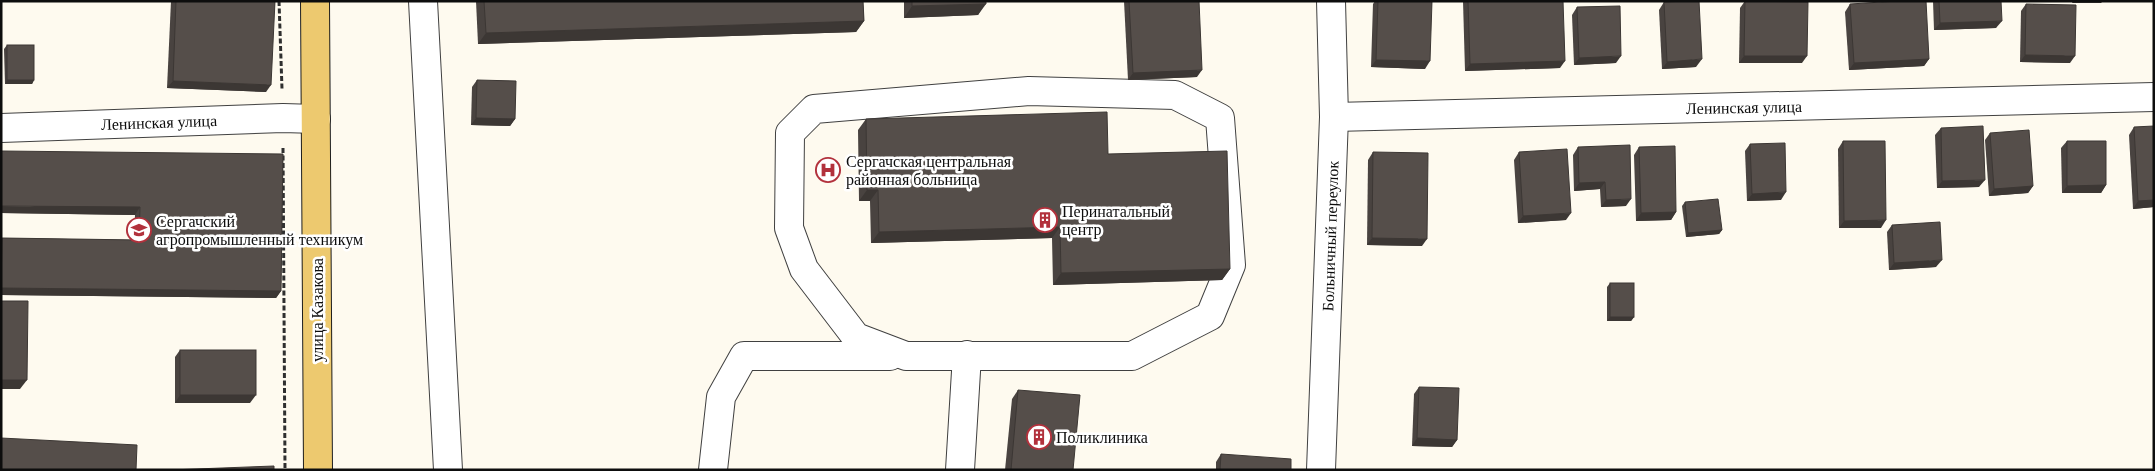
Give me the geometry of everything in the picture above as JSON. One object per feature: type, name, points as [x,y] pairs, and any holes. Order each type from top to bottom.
[{"type":"main road","name":"улица Казакова","points":[[315,1],[318,470]]},
{"type":"street","points":[[423,1],[448,470]]},
{"type":"street","name":"Больничный переулок","points":[[1321,470],[1334,116],[1331,1]]},
{"type":"street","points":[[713,470],[721,397],[744,356],[906,356],[968,355],[1132,356],[1210,316],[1231,264],[1220,118],[1175,95],[1029,91],[814,109],[790,133],[789,228],[804,269],[856,337],[906,356]]},
{"type":"street","name":"Ленинская улица","points":[[1334,116],[2154,96]]},
{"type":"street","name":"Ленинская улица","points":[[1,128],[283,118],[316,119]]},
{"type":"street","points":[[960,470],[968,355]]},
{"type":"path","points":[[279,1],[283,118],[285,470]]},
{"type":"building","points":[[176,1],[275,1],[271,85],[173,81]]},
{"type":"building","points":[[484,1],[863,1],[864,21],[486,33]]},
{"type":"building","points":[[912,1],[986,1],[986,4],[912,6]]},
{"type":"building","points":[[1129,1],[1199,1],[1202,70],[1133,73]]},
{"type":"building","points":[[1378,1],[1432,1],[1430,61],[1376,60]]},
{"type":"building","points":[[1468,1],[1563,1],[1565,61],[1470,64]]},
{"type":"building","points":[[1699,1],[1702,59],[1667,62],[1664,2]]},
{"type":"building","points":[[1745,1],[1808,2],[1807,56],[1744,56]]},
{"type":"building","points":[[1926,1],[1929,59],[1854,63],[1850,4]]},
{"type":"building","points":[[1939,1],[2001,1],[2002,21],[1940,23]]},
{"type":"building","points":[[2026,4],[2076,5],[2075,56],[2025,55]]},
{"type":"building","points":[[1620,6],[1621,56],[1579,58],[1577,7]]},
{"type":"building","points":[[7,45],[34,45],[34,80],[7,80]]},
{"type":"building","points":[[477,80],[516,81],[515,119],[476,118]]},
{"type":"building","name":"Перинатальный центр","points":[[1107,112],[1108,154],[1227,151],[1230,269],[1061,273],[1060,227],[879,232],[878,190],[867,190],[866,119]]},
{"type":"building","points":[[1983,126],[1985,180],[1942,181],[1941,128]]},
{"type":"building","points":[[2154,126],[2154,200],[2138,201],[2134,127]]},
{"type":"building","points":[[2029,130],[2033,186],[1994,189],[1990,133]]},
{"type":"building","points":[[1843,141],[1885,141],[1886,220],[1844,221]]},
{"type":"building","points":[[2067,141],[2106,141],[2106,185],[2067,186]]},
{"type":"building","points":[[1785,143],[1786,192],[1752,194],[1750,144]]},
{"type":"building","points":[[1630,145],[1631,199],[1606,200],[1605,182],[1579,183],[1578,147]]},
{"type":"building","points":[[1675,146],[1676,212],[1641,213],[1639,147]]},
{"type":"building","points":[[1567,149],[1571,213],[1523,216],[1519,152]]},
{"type":"building","name":"Сергачский агропромышленный техникум","points":[[1,151],[283,154],[281,291],[1,288],[2,238],[139,240],[140,207],[1,206]]},
{"type":"building","points":[[1373,152],[1428,153],[1427,239],[1372,238]]},
{"type":"building","points":[[1718,199],[1722,230],[1688,233],[1685,202]]},
{"type":"building","points":[[1940,222],[1942,260],[1894,263],[1892,225]]},
{"type":"building","points":[[1610,283],[1634,283],[1634,317],[1610,317]]},
{"type":"building","points":[[1,301],[28,301],[27,380],[1,380]]},
{"type":"building","points":[[180,350],[256,350],[256,395],[180,395]]},
{"type":"building","points":[[1419,387],[1459,388],[1457,440],[1417,438]]},
{"type":"building","name":"Поликлиника","points":[[1018,390],[1080,395],[1073,470],[1011,470]]},
{"type":"building","points":[[1,438],[137,445],[136,470],[1,470]]},
{"type":"building","points":[[1221,454],[1291,459],[1291,470],[1220,470]]},
{"type":"building","points":[[274,466],[274,470],[170,470]]},
{"type":"place","name":"Сергачская центральная районная больница","points":[[828,170]]},
{"type":"place","name":"Перинатальный центр","points":[[1045,220]]},
{"type":"place","name":"Сергачский агропромышленный техникум","points":[[139,230]]},
{"type":"place","name":"Поликлиника","points":[[1039,437]]}]
